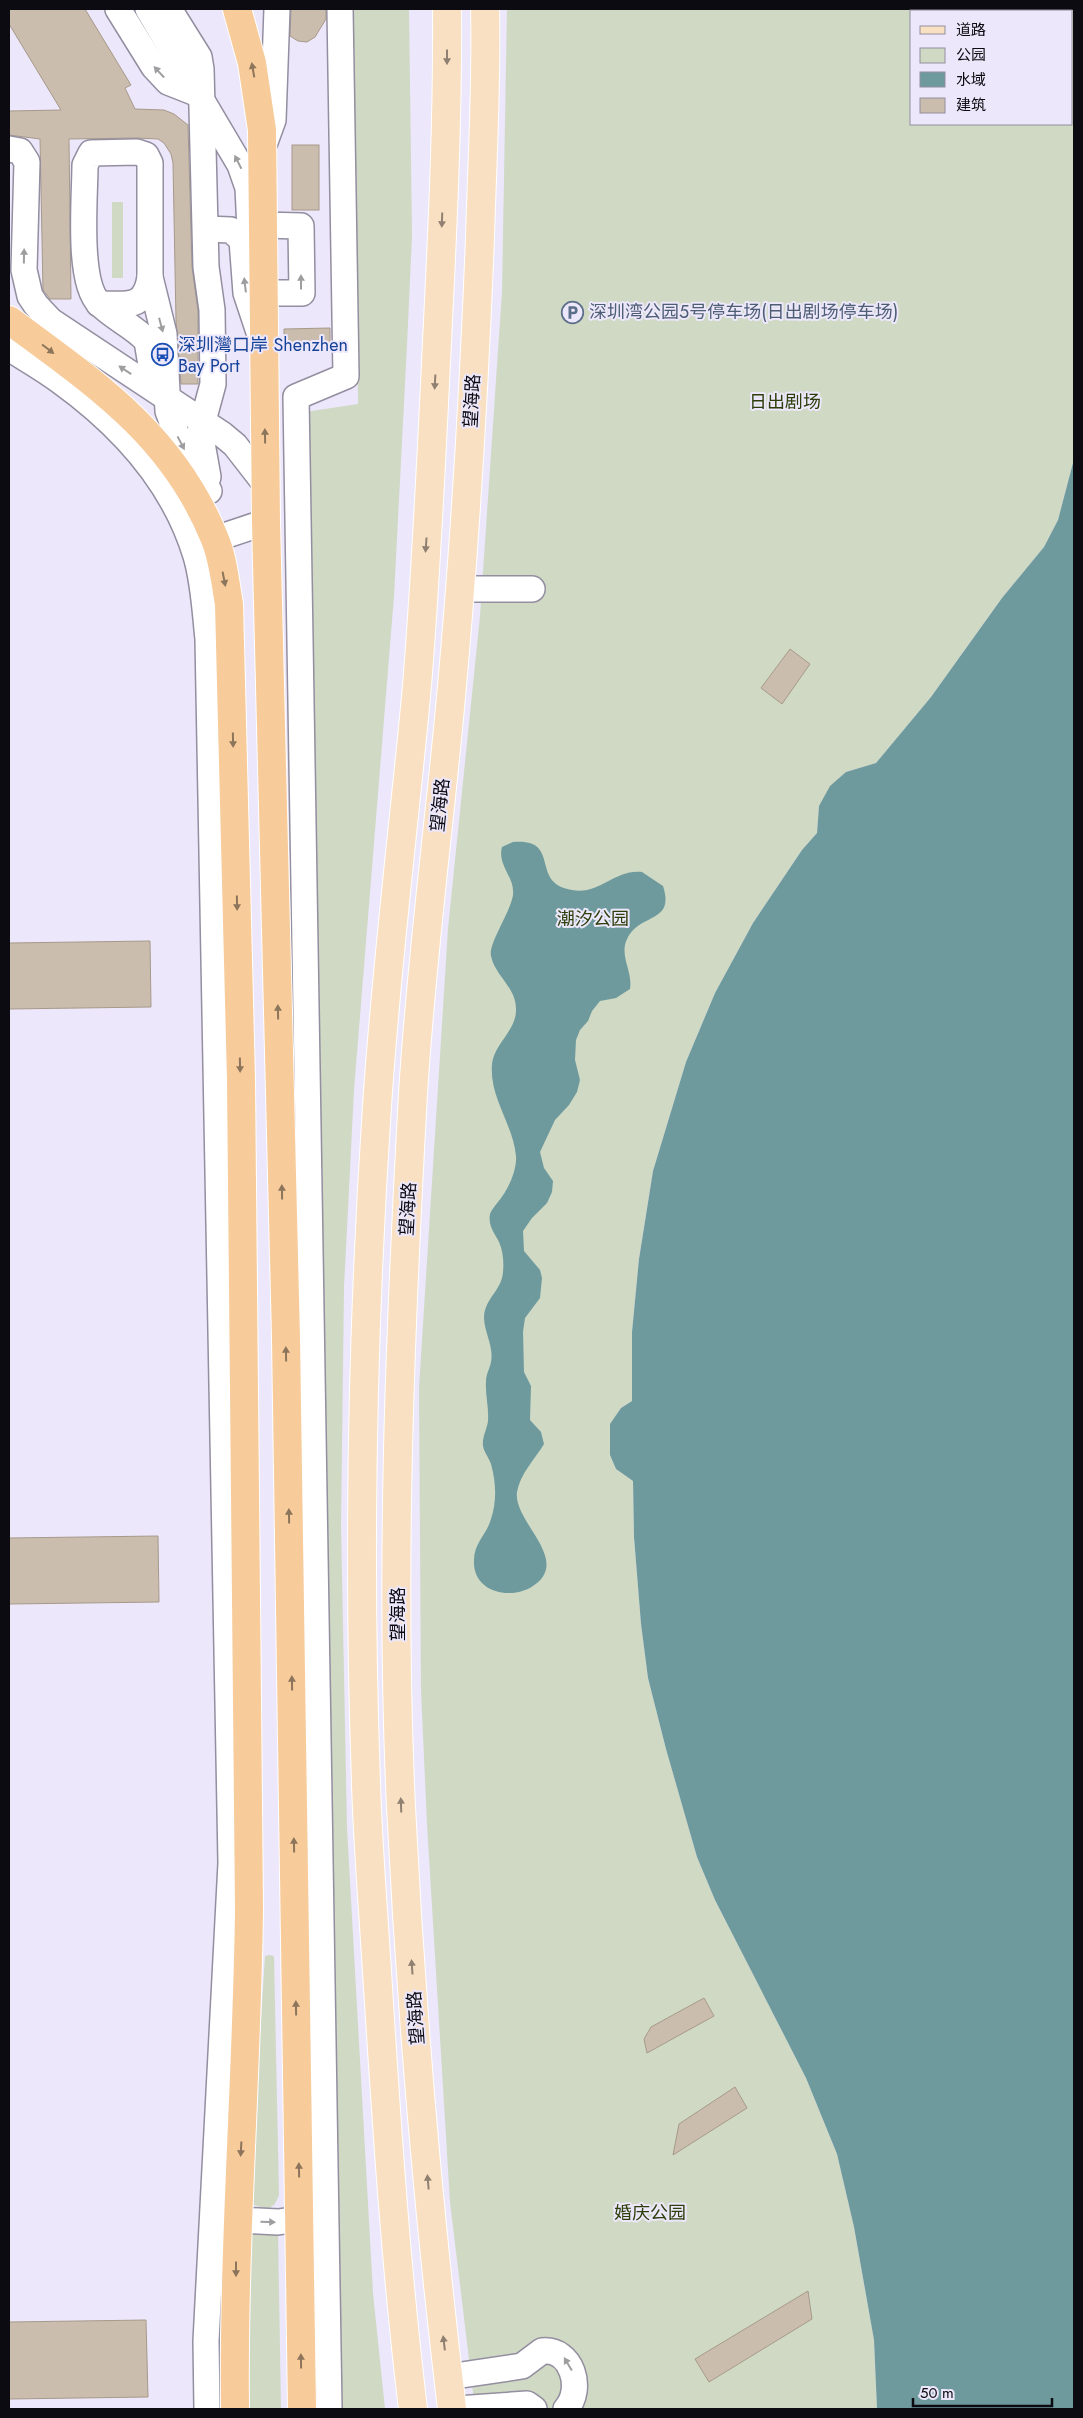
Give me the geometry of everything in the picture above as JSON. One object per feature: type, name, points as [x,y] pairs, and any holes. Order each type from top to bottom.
[{"type":"highway","points":[[237,9],[252,63],[259,101],[262,152],[266,522],[286,1338],[302,2409]]},
{"type":"highway","points":[[9,320],[96,385],[138,421],[172,463],[210,515],[229,604],[241,1080],[249,1910],[231,2100],[237,2220],[235,2409]]},
{"type":"main road","name":"望海路","points":[[413,2409],[388,2155],[366,1791],[362,1659],[364,1378],[377,1107],[391,933],[416,692],[428,529],[441,265],[447,97],[447,9]]},
{"type":"main road","name":"望海路","points":[[452,2409],[423,2123],[401,1807],[398,1566],[400,1380],[413,1091],[426,935],[460,589],[478,291],[486,9]]},
{"type":"lane","points":[[118,9],[154,67],[168,82],[201,95]]},
{"type":"lane","points":[[148,9],[201,95],[245,176],[248,188],[251,236],[263,258]]},
{"type":"lane","points":[[169,9],[198,57],[201,69],[206,267],[199,298],[200,352],[213,384],[202,423],[200,440],[210,515]]},
{"type":"lane","points":[[262,152],[272,120],[277,9]]},
{"type":"lane","points":[[328,2409],[296,397],[346,376],[340,9]]},
{"type":"lane","points":[[9,149],[20,151],[27,162],[24,270],[26,284],[36,305],[61,328],[235,445],[266,485]]},
{"type":"lane","points":[[166,397],[152,372],[147,341],[99,304],[88,286],[85,269],[85,165],[91,153],[137,152],[148,158],[150,277],[164,334],[166,397],[172,424],[210,515]]},
{"type":"lane","points":[[263,225],[301,226],[302,292],[264,292]]},
{"type":"lane","points":[[206,230],[231,230],[242,240],[246,293],[264,348]]},
{"type":"lane","points":[[99,304],[125,304],[141,300],[146,295],[150,277]]},
{"type":"lane","points":[[9,348],[60,380],[109,420],[134,446],[158,477],[178,513],[196,556],[208,639],[231,1863],[231,2100],[206,2342],[206,2409]]},
{"type":"lane","points":[[210,515],[266,522]]},
{"type":"lane","points":[[460,589],[532,589]]},
{"type":"lane","points":[[237,2220],[278,2222],[299,2219]]},
{"type":"lane","points":[[448,2377],[522,2366],[542,2351],[555,2352],[565,2358],[574,2379],[574,2393],[566,2409]]},
{"type":"lane","points":[[457,2409],[527,2404],[534,2409]]},
{"type":"green space","points":[[353,9],[409,9],[412,236],[394,596],[354,1090],[344,1287],[341,1525],[347,1828],[373,2293],[385,2409],[341,2409],[305,412],[358,404]]},
{"type":"green space","points":[[507,9],[1074,9],[1074,459],[1058,520],[1044,547],[1002,598],[931,697],[876,763],[846,772],[819,806],[817,833],[802,850],[753,923],[715,993],[686,1062],[653,1171],[639,1259],[632,1332],[632,1401],[621,1408],[610,1425],[610,1455],[616,1469],[633,1481],[634,1537],[641,1624],[648,1678],[666,1749],[697,1857],[715,1900],[806,2078],[837,2154],[854,2227],[874,2340],[877,2409],[475,2409],[450,2202],[427,1824],[421,1690],[419,1388],[448,929],[480,616],[502,292]]},
{"type":"green space","points":[[112,202],[123,202],[123,278],[112,278]]},
{"type":"green space","points":[[265,1956],[274,1956],[279,2195],[275,2204],[268,2209],[254,2205],[250,2199]]},
{"type":"green space","points":[[251,2232],[278,2233],[281,2409],[248,2409]]},
{"type":"water","points":[[1074,459],[1074,2409],[877,2409],[874,2340],[854,2227],[837,2154],[806,2078],[715,1900],[697,1857],[666,1749],[648,1678],[641,1624],[634,1537],[633,1481],[616,1469],[610,1455],[610,1424],[621,1408],[632,1401],[632,1332],[639,1259],[653,1171],[686,1062],[715,993],[753,923],[802,850],[817,833],[819,806],[830,786],[846,772],[876,763],[931,697],[1002,598],[1044,547],[1058,520]]},
{"type":"water","name":"潮汐公园","points":[[513,842],[527,842],[536,846],[541,852],[549,876],[555,883],[564,888],[576,891],[586,890],[631,872],[642,872],[663,886],[665,898],[661,912],[634,929],[625,944],[625,956],[630,975],[630,989],[616,998],[600,1001],[580,1030],[576,1040],[575,1060],[580,1080],[577,1092],[569,1105],[555,1120],[540,1152],[544,1168],[553,1181],[552,1192],[547,1203],[532,1218],[523,1231],[524,1251],[540,1270],[542,1278],[540,1298],[525,1318],[523,1332],[524,1372],[531,1386],[530,1420],[541,1432],[544,1444],[524,1473],[517,1492],[518,1503],[543,1550],[546,1562],[545,1573],[537,1583],[528,1589],[507,1593],[487,1587],[480,1581],[475,1572],[474,1560],[478,1544],[491,1519],[495,1498],[493,1471],[483,1446],[488,1421],[486,1378],[492,1356],[484,1317],[487,1304],[500,1284],[503,1264],[500,1245],[491,1225],[490,1214],[508,1186],[516,1162],[511,1133],[497,1099],[492,1076],[494,1057],[513,1024],[516,1009],[513,994],[497,970],[491,956],[493,944],[513,895],[511,882],[501,853],[502,847]]},
{"type":"building","points":[[9,9],[85,9],[131,85],[125,88],[135,109],[164,110],[174,114],[188,125],[192,267],[198,311],[198,384],[181,384],[176,321],[173,163],[171,154],[164,143],[158,139],[69,139],[71,299],[50,299],[43,290],[40,139],[9,135],[9,111],[61,110],[9,24]]},
{"type":"building","points":[[291,9],[326,9],[326,19],[315,37],[307,42],[298,41],[290,36]]},
{"type":"building","points":[[292,145],[319,145],[319,210],[292,210]]},
{"type":"building","points":[[330,328],[330,346],[284,346],[284,329]]},
{"type":"building","points":[[790,649],[810,664],[782,704],[761,688]]},
{"type":"building","points":[[150,941],[151,1007],[9,1009],[9,943]]},
{"type":"building","points":[[158,1536],[159,1602],[9,1604],[9,1538]]},
{"type":"building","points":[[704,1998],[714,2016],[647,2053],[644,2039],[651,2027]]},
{"type":"building","points":[[735,2087],[747,2108],[673,2155],[679,2124]]},
{"type":"building","points":[[808,2291],[812,2319],[709,2382],[695,2359]]},
{"type":"building","points":[[146,2320],[148,2397],[9,2399],[9,2322]]},
{"type":"place","name":"深圳湾公园5号停车场(日出剧场停车场)","points":[[573,312]]},
{"type":"place","name":"深圳灣口岸 Shenzhen Bay Port","points":[[162,355]]},
{"type":"park label","name":"日出剧场","points":[[785,402]]},
{"type":"park label","name":"婚庆公园","points":[[650,2213]]}]
